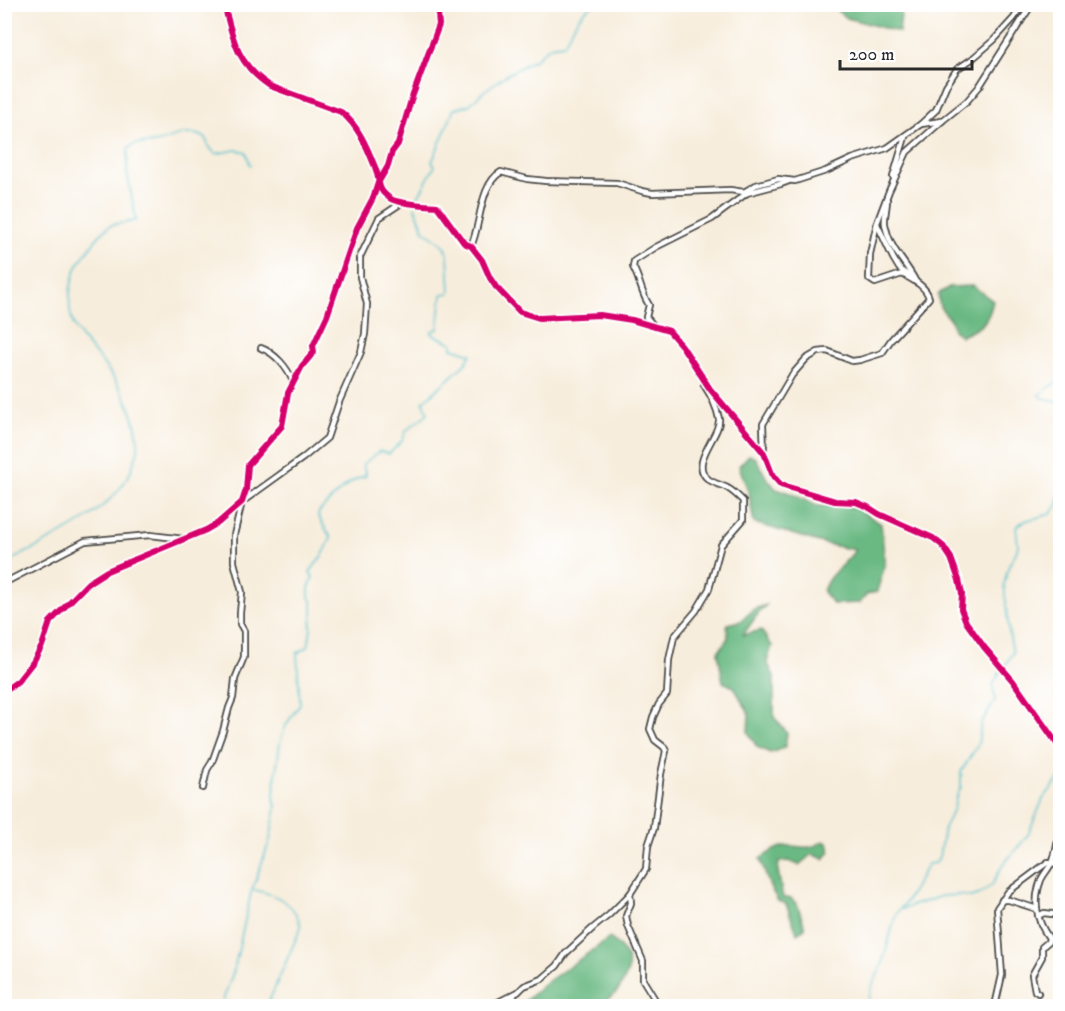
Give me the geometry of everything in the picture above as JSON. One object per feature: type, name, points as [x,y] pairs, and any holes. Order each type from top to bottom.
[{"type":"street","points":[[224,4],[237,54],[261,80],[270,86],[326,106],[348,117],[364,140],[376,169],[380,190],[392,200],[437,206],[465,243],[471,246],[482,260],[496,287],[520,312],[539,318],[600,315],[632,320],[669,331],[717,397],[764,453],[773,476],[781,485],[835,501],[856,502],[933,538],[943,546],[956,568],[962,594],[961,609],[966,622],[1013,681],[1060,748]]},
{"type":"street","points":[[203,788],[207,770],[223,731],[233,698],[235,680],[244,657],[244,631],[240,624],[242,592],[234,562],[234,535],[246,490],[248,465],[282,426],[286,398],[302,366],[314,352],[313,346],[327,316],[357,228],[388,166],[392,152],[399,144],[411,100],[439,26],[438,14],[442,4]]},
{"type":"street","points":[[471,246],[484,197],[495,176],[501,172],[546,181],[617,183],[652,193],[730,190],[744,192],[756,185],[772,181],[795,181],[887,148],[921,124],[939,105],[946,86],[957,69],[994,40],[1014,18],[1022,4]]},
{"type":"street","points":[[892,183],[907,152],[967,101],[979,87],[1032,4]]},
{"type":"street","points":[[921,124],[942,121]]},
{"type":"street","points":[[905,136],[892,183],[877,224],[870,254],[869,279],[875,283],[898,274],[914,280]]},
{"type":"street","points":[[656,327],[647,319],[649,305],[641,292],[637,273],[633,267],[634,261],[656,247],[703,225],[747,193],[789,181]]},
{"type":"street","points":[[887,198],[885,221],[889,239],[914,280]]},
{"type":"street","points":[[4,691],[18,681],[33,662],[42,646],[50,622],[88,583],[107,571],[186,539],[218,523],[242,502],[327,438],[339,402],[361,352],[365,334],[368,303],[360,277],[360,257],[379,218],[405,201]]},
{"type":"street","points":[[764,453],[763,424],[806,358],[818,352],[833,353],[852,361],[882,353],[929,298],[928,291],[899,268],[877,224]]},
{"type":"street","points":[[261,348],[280,362],[293,382]]},
{"type":"street","points":[[505,1006],[524,986],[542,979],[557,966],[566,953],[630,894],[646,869],[648,846],[654,828],[666,751],[650,729],[659,704],[667,694],[669,660],[674,637],[696,611],[709,589],[720,545],[743,520],[743,501],[729,489],[705,476],[704,452],[713,438],[719,420],[714,402],[698,372]]},
{"type":"street","points":[[4,583],[85,541],[150,535],[186,539]]},
{"type":"street","points":[[1038,993],[1035,991],[1032,975],[1042,957],[1042,947],[1048,942],[1048,938],[1042,929],[1036,902],[1041,879],[1053,863],[1059,842],[1060,809]]},
{"type":"street","points":[[995,1006],[1002,975],[997,908],[1008,892],[1048,862],[1058,864],[1060,870]]},
{"type":"street","points":[[1060,885],[1060,907]]},
{"type":"street","points":[[630,894],[631,903],[626,916],[629,931],[643,961],[643,980],[659,1006]]},
{"type":"street","points":[[1002,900],[1036,909]]},
{"type":"street","points":[[1038,916],[1044,913],[1060,915]]},
{"type":"street","points":[[490,1006],[518,992]]},
{"type":"green space","points":[[835,4],[902,5],[899,32],[847,18],[833,8]]},
{"type":"green space","points":[[973,286],[993,301],[983,323],[961,336],[953,330],[952,322],[940,307],[938,294],[949,287]]},
{"type":"green space","points":[[749,455],[756,458],[766,477],[776,489],[817,506],[843,506],[858,509],[881,524],[885,564],[877,592],[867,594],[860,603],[833,604],[823,592],[825,586],[855,550],[754,523],[749,494],[739,466]]},
{"type":"green space","points":[[766,605],[743,635],[761,630],[772,646],[767,662],[774,676],[774,717],[787,733],[785,748],[770,753],[757,747],[748,732],[749,714],[734,687],[723,682],[718,652],[728,638],[727,624],[741,621],[754,609]]},
{"type":"green space","points":[[823,841],[828,843],[830,851],[824,859],[812,854],[799,865],[788,861],[779,862],[778,871],[783,898],[791,898],[798,906],[805,928],[797,933],[786,904],[778,901],[770,887],[760,859],[782,847],[809,847]]},
{"type":"green space","points":[[610,938],[622,949],[628,963],[627,974],[614,995],[602,1001],[580,1006],[519,1006],[547,982]]},
{"type":"waterway","points":[[415,202],[435,166],[432,162],[454,109],[469,105],[484,91],[506,75],[534,60],[550,46],[564,44],[579,17],[594,4]]},
{"type":"waterway","points":[[4,564],[56,537],[106,504],[129,475],[137,455],[138,437],[128,403],[109,371],[77,331],[70,308],[71,288],[76,269],[97,238],[110,226],[136,220],[127,172],[128,149],[137,144],[154,143],[192,134],[206,138],[215,154],[236,150],[246,152],[250,165]]},
{"type":"waterway","points":[[221,1006],[234,970],[251,893],[270,840],[276,807],[274,797],[280,742],[286,725],[300,704],[297,653],[308,647],[310,635],[312,600],[309,597],[309,588],[313,577],[310,572],[324,553],[331,538],[318,516],[319,512],[347,485],[366,476],[363,464],[380,451],[389,454],[402,441],[406,431],[428,413],[423,402],[465,364],[471,354],[452,348],[452,343],[432,334],[432,331],[438,329],[442,294],[450,293],[448,254],[445,246],[424,230],[415,207]]},
{"type":"waterway","points":[[1060,379],[1039,395],[1042,398],[1058,401],[1060,408]]},
{"type":"waterway","points":[[1060,458],[1060,467]]},
{"type":"waterway","points":[[1004,667],[1013,653],[1004,584],[1018,545],[1016,527],[1026,520],[1044,516],[1054,510],[1059,501],[1060,480]]},
{"type":"waterway","points":[[866,1006],[882,965],[896,914],[906,902],[928,864],[936,863],[939,857],[944,828],[961,787],[961,772],[978,744],[981,724],[995,700],[993,685],[1001,670]]},
{"type":"waterway","points":[[902,909],[942,896],[978,895],[992,885],[1002,866],[1028,835],[1043,799],[1060,778]]},
{"type":"waterway","points":[[254,890],[284,901],[295,912],[301,927],[267,1006]]},
{"type":"cycle path","points":[[224,4],[234,40],[250,69],[270,86],[341,112],[347,117],[365,144],[383,192],[391,199],[400,202],[437,206],[464,243],[471,246],[482,260],[496,287],[520,312],[539,318],[600,315],[632,320],[669,331],[682,346],[710,389],[764,453],[773,476],[781,485],[835,501],[856,502],[933,538],[943,546],[951,558],[959,580],[962,594],[961,609],[966,622],[1013,681],[1060,748]]},
{"type":"cycle path","points":[[4,691],[18,681],[33,662],[42,646],[50,622],[88,583],[107,571],[206,530],[218,523],[242,502],[246,490],[248,465],[282,426],[288,393],[302,366],[314,352],[313,346],[327,316],[357,228],[388,166],[392,152],[398,144],[411,100],[439,25],[438,14],[442,4]]}]
